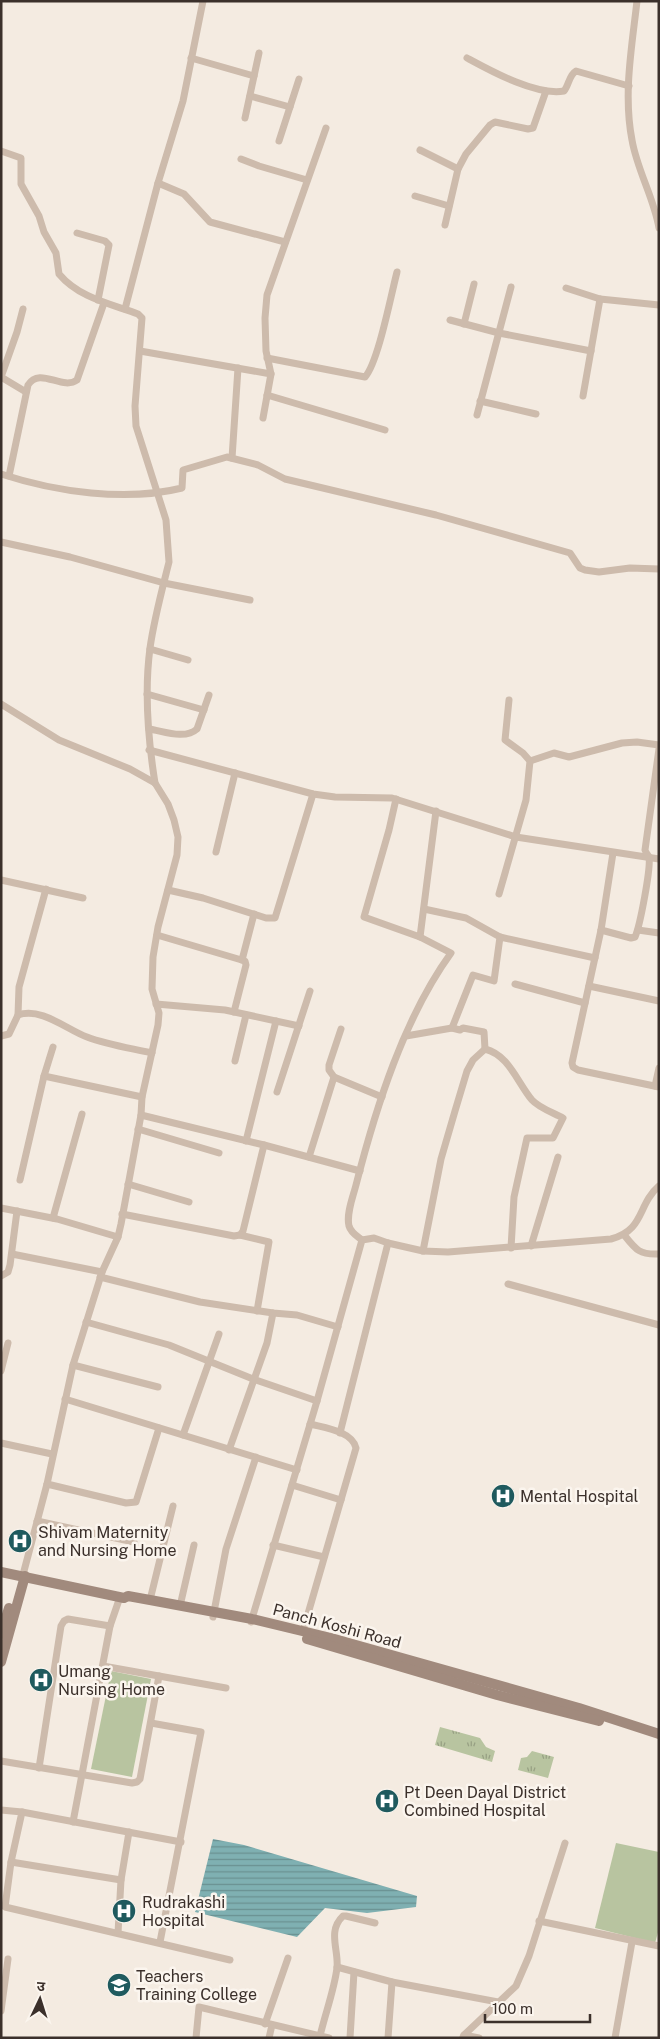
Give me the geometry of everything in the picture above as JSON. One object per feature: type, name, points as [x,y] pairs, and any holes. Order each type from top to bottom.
[{"type":"street","points":[[125,309],[158,183],[183,101],[203,1]]},
{"type":"street","points":[[637,1],[628,112],[632,140],[659,228]]},
{"type":"street","points":[[245,118],[259,53]]},
{"type":"street","points":[[191,58],[254,76]]},
{"type":"street","points":[[467,58],[516,82],[556,92],[564,91],[572,73],[576,71],[629,86]]},
{"type":"street","points":[[279,141],[299,79]]},
{"type":"street","points":[[445,225],[458,169],[466,154],[490,125],[495,122],[528,129],[533,128],[546,90]]},
{"type":"street","points":[[250,96],[290,107]]},
{"type":"street","points":[[263,418],[271,374],[267,358],[265,305],[285,242],[326,128]]},
{"type":"street","points":[[1,150],[21,158],[21,184],[56,253],[59,274],[80,292],[101,302],[138,314],[142,318],[136,426],[138,438],[159,494],[166,520],[169,543],[169,562],[150,649],[147,694],[154,783]]},
{"type":"street","points":[[420,150],[458,169]]},
{"type":"street","points":[[240,159],[307,180]]},
{"type":"street","points":[[158,183],[184,194],[210,222],[285,242]]},
{"type":"street","points":[[415,196],[449,206]]},
{"type":"street","points":[[77,233],[105,241],[109,245],[101,302],[77,380],[67,384],[46,378],[37,378],[31,381],[26,392],[5,475],[76,491],[131,495],[159,494],[182,488],[184,470],[227,457],[258,465],[285,479],[436,515],[570,553],[580,568],[585,570],[599,572],[630,568],[659,568]]},
{"type":"street","points":[[267,358],[364,377],[369,372],[382,334],[397,272]]},
{"type":"street","points":[[464,324],[474,284]]},
{"type":"street","points":[[477,415],[512,287]]},
{"type":"street","points":[[566,288],[600,299],[659,305]]},
{"type":"street","points":[[583,396],[600,299]]},
{"type":"street","points":[[23,308],[17,332],[1,377],[26,392]]},
{"type":"street","points":[[450,320],[498,333],[591,351]]},
{"type":"street","points":[[140,351],[271,374]]},
{"type":"street","points":[[232,458],[238,368]]},
{"type":"street","points":[[267,395],[385,430]]},
{"type":"street","points":[[480,401],[536,414]]},
{"type":"street","points":[[1,542],[70,557],[164,582],[250,600]]},
{"type":"street","points":[[150,649],[188,660]]},
{"type":"street","points":[[147,694],[204,710]]},
{"type":"street","points":[[149,729],[180,734],[193,732],[197,729],[209,695]]},
{"type":"street","points":[[499,894],[526,800],[530,761],[523,753],[505,740],[509,700]]},
{"type":"street","points":[[1,704],[58,740],[130,769],[154,783],[168,804],[178,837],[177,855],[157,935],[152,978],[159,1013],[158,1026],[142,1097],[141,1116],[118,1237],[101,1275],[73,1365],[52,1454],[47,1484],[1,1662]]},
{"type":"street","points":[[530,761],[554,753],[568,758],[622,743],[637,742],[659,745]]},
{"type":"street","points":[[601,930],[631,938],[635,937],[638,930],[644,904],[649,858],[645,850],[659,749]]},
{"type":"street","points":[[150,750],[312,794],[396,800],[516,837],[659,859]]},
{"type":"street","points":[[216,852],[236,773]]},
{"type":"street","points":[[168,890],[203,898],[271,919],[275,918],[278,914],[312,794]]},
{"type":"street","points":[[362,1240],[349,1226],[349,1216],[382,1097],[406,1036],[436,974],[451,952],[420,937],[364,917],[396,800]]},
{"type":"street","points":[[420,937],[436,811]]},
{"type":"street","points":[[613,853],[601,930],[572,1064],[573,1067],[586,1072],[657,1087],[659,1068]]},
{"type":"street","points":[[1,880],[83,898]]},
{"type":"street","points":[[1,1036],[9,1034],[18,1015],[19,987],[46,889]]},
{"type":"street","points":[[424,909],[466,918],[500,937],[595,958]]},
{"type":"street","points":[[242,960],[254,914]]},
{"type":"street","points":[[638,930],[659,933]]},
{"type":"street","points":[[157,935],[242,960],[246,965],[234,1012]]},
{"type":"street","points":[[452,1028],[473,975],[494,981],[500,937]]},
{"type":"street","points":[[515,984],[585,1003]]},
{"type":"street","points":[[589,986],[659,1002]]},
{"type":"street","points":[[277,1092],[310,991]]},
{"type":"street","points":[[156,1004],[234,1012],[299,1026]]},
{"type":"street","points":[[18,1015],[24,1013],[40,1016],[61,1023],[85,1036],[152,1052]]},
{"type":"street","points":[[235,1061],[246,1015]]},
{"type":"street","points":[[246,1141],[276,1021]]},
{"type":"street","points":[[406,1036],[452,1028],[484,1032],[484,1049],[473,1060],[467,1071],[441,1159],[423,1251]]},
{"type":"street","points":[[341,1029],[329,1070],[334,1077],[382,1097]]},
{"type":"street","points":[[20,1180],[44,1076],[53,1047]]},
{"type":"street","points":[[484,1049],[494,1051],[511,1069],[534,1102],[563,1118],[553,1138],[527,1138],[514,1197],[511,1248]]},
{"type":"street","points":[[44,1076],[142,1097]]},
{"type":"street","points":[[309,1157],[334,1077]]},
{"type":"street","points":[[53,1218],[82,1114]]},
{"type":"street","points":[[141,1116],[264,1145],[360,1171]]},
{"type":"street","points":[[138,1129],[219,1153]]},
{"type":"street","points":[[240,1235],[243,1231],[264,1145]]},
{"type":"street","points":[[532,1246],[558,1157]]},
{"type":"street","points":[[128,1184],[189,1202]]},
{"type":"street","points":[[362,1240],[374,1238],[423,1251],[448,1252],[611,1240],[625,1236],[634,1227],[652,1194],[659,1186]]},
{"type":"street","points":[[1,1208],[53,1218],[118,1237]]},
{"type":"street","points":[[1,1276],[8,1272],[17,1211]]},
{"type":"street","points":[[122,1214],[269,1242],[258,1311]]},
{"type":"street","points":[[625,1236],[635,1249],[640,1252],[659,1254]]},
{"type":"street","points":[[362,1240],[252,1621],[497,1695],[570,1712],[659,1740]]},
{"type":"street","points":[[340,1433],[388,1243]]},
{"type":"street","points":[[12,1254],[101,1275],[200,1302],[298,1315],[338,1327]]},
{"type":"street","points":[[508,1284],[659,1325]]},
{"type":"street","points":[[229,1450],[267,1344],[273,1313]]},
{"type":"street","points":[[86,1322],[169,1345],[253,1379],[317,1401]]},
{"type":"street","points":[[183,1435],[219,1334]]},
{"type":"street","points":[[1,1371],[8,1343]]},
{"type":"street","points":[[73,1365],[158,1387]]},
{"type":"street","points":[[65,1399],[297,1470]]},
{"type":"street","points":[[303,1631],[356,1448],[354,1442],[340,1433],[310,1424]]},
{"type":"street","points":[[47,1484],[126,1503],[136,1502],[159,1428]]},
{"type":"street","points":[[1,1443],[52,1454]]},
{"type":"street","points":[[73,1822],[110,1626],[122,1597],[127,1600],[213,1615],[226,1549],[256,1457]]},
{"type":"street","points":[[292,1485],[341,1500]]},
{"type":"street","points":[[150,1600],[173,1506]]},
{"type":"street","points":[[37,1521],[134,1542]]},
{"type":"street","points":[[180,1606],[194,1545]]},
{"type":"street","points":[[273,1545],[324,1557]]},
{"type":"street","name":"Panch Koshi Road","points":[[1,1572],[23,1574],[122,1597],[128,1596],[150,1600],[213,1615],[303,1631],[579,1708],[659,1734]]},
{"type":"street","points":[[1,1634],[23,1574]]},
{"type":"street","points":[[39,1768],[61,1626],[68,1619],[110,1626]]},
{"type":"street","points":[[103,1666],[226,1688]]},
{"type":"street","points":[[1,1761],[132,1783],[138,1782],[159,1676]]},
{"type":"street","points":[[151,1723],[200,1732],[181,1842],[160,1942]]},
{"type":"street","points":[[1,1810],[22,1812],[181,1842]]},
{"type":"street","points":[[22,1812],[11,1862],[5,1907],[230,1960]]},
{"type":"street","points":[[118,1933],[121,1880],[129,1832]]},
{"type":"street","points":[[463,2036],[516,1986],[528,1956],[565,1843]]},
{"type":"street","points":[[11,1862],[121,1880]]},
{"type":"street","points":[[320,2036],[337,1967],[334,1942],[335,1931],[340,1919],[342,1916],[349,1916],[375,1923]]},
{"type":"street","points":[[539,1921],[632,1942],[659,1946]]},
{"type":"street","points":[[615,2038],[632,1942]]},
{"type":"street","points":[[268,2038],[268,2024],[288,1958]]},
{"type":"street","points":[[1,2011],[8,1959]]},
{"type":"street","points":[[337,1967],[392,1982],[498,2002]]},
{"type":"street","points":[[350,2038],[354,1972]]},
{"type":"street","points":[[388,2038],[392,1982]]},
{"type":"street","points":[[196,2038],[199,2007],[306,2035],[329,2038]]},
{"type":"street","points":[[463,2036],[479,2038]]},
{"type":"green space","points":[[111,1671],[151,1679],[132,1777],[91,1769]]},
{"type":"green space","points":[[440,1727],[480,1738],[486,1747],[495,1751],[492,1762],[435,1745]]},
{"type":"green space","points":[[532,1751],[554,1757],[548,1778],[518,1770],[521,1758],[527,1757]]},
{"type":"green space","points":[[616,1843],[659,1852],[659,1929],[655,1943],[595,1928]]},
{"type":"water","points":[[213,1839],[244,1845],[417,1896],[416,1907],[367,1913],[325,1908],[297,1937],[195,1912]]},
{"type":"place","name":"Mental Hospital","points":[[503,1496]]},
{"type":"place","name":"Shivam Maternity and Nursing Home","points":[[20,1541]]},
{"type":"place","name":"Umang Nursing Home","points":[[41,1680]]},
{"type":"place","name":"Pt Deen Dayal District Combined Hospital","points":[[387,1801]]},
{"type":"place","name":"Rudrakashi Hospital","points":[[124,1911]]},
{"type":"place","name":"Teachers Training College","points":[[119,1985]]}]
